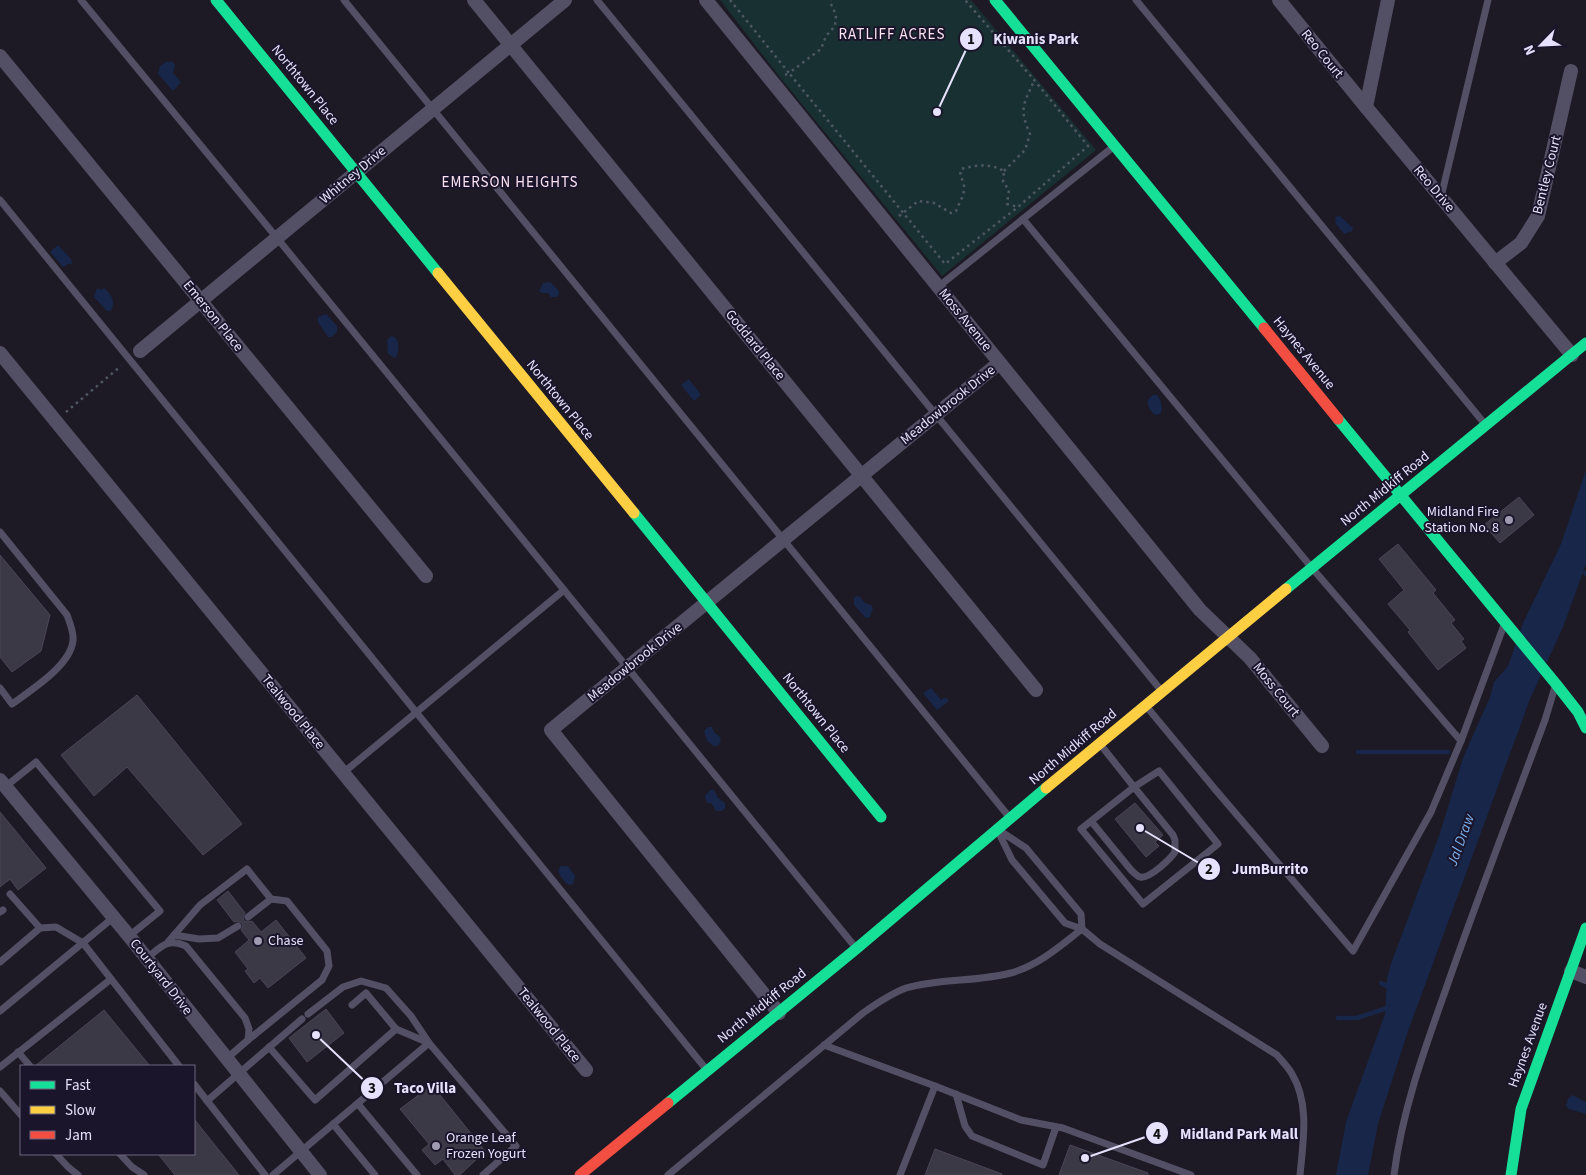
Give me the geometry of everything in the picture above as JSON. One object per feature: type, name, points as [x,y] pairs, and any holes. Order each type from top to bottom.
[{"type":"street","name":"Northtown Place","points":[[216,0],[882,817]]},
{"type":"street","name":"Goddard Place","points":[[474,0],[1036,690]]},
{"type":"street","name":"Whitney Drive","points":[[134,355],[566,0]]},
{"type":"street","name":"Moss Avenue","points":[[706,0],[1200,610],[1228,637]]},
{"type":"street","name":"Haynes Avenue","points":[[995,0],[1553,681],[1578,712],[1586,728]]},
{"type":"street","name":"Reo Court","points":[[1279,0],[1366,107]]},
{"type":"street","points":[[1366,107],[1388,0]]},
{"type":"street","name":"Emerson Place","points":[[0,56],[426,576]]},
{"type":"street","name":"Bentley Court","points":[[1495,263],[1521,243],[1538,216],[1571,71]]},
{"type":"street","name":"Reo Drive","points":[[1366,107],[1572,355]]},
{"type":"street","name":"North Midkiff Road","points":[[580,1175],[856,949],[1162,691],[1586,343]]},
{"type":"street","name":"Tealwood Place","points":[[0,353],[586,1070]]},
{"type":"street","name":"Meadowbrook Drive","points":[[779,1013],[551,730],[999,363]]},
{"type":"street","name":"Moss Court","points":[[1228,637],[1250,658],[1322,746]]},
{"type":"street","name":"Courtyard Drive","points":[[3,784],[114,917],[320,1175]]},
{"type":"street","name":"Haynes Avenue","points":[[1511,1175],[1521,1109],[1586,928]]},
{"type":"street","points":[[1571,971],[1586,977]]},
{"type":"lane","points":[[81,0],[856,949]]},
{"type":"lane","points":[[344,0],[1010,818]]},
{"type":"lane","points":[[597,0],[1162,691]]},
{"type":"lane","points":[[1136,0],[1486,426]]},
{"type":"lane","points":[[1441,198],[1488,0]]},
{"type":"lane","points":[[938,287],[1114,146]]},
{"type":"lane","points":[[0,200],[134,355],[416,713],[706,1070]]},
{"type":"lane","points":[[1023,219],[1312,568],[1461,741]]},
{"type":"lane","points":[[0,532],[67,615],[72,627],[73,641],[67,658],[41,682],[12,704],[0,688]]},
{"type":"lane","points":[[343,773],[564,590]]},
{"type":"lane","points":[[1146,706],[1353,951],[1431,812],[1508,627]]},
{"type":"lane","points":[[1394,1175],[1397,1151],[1416,1076],[1545,720],[1553,681]]},
{"type":"lane","points":[[1091,822],[1130,870],[1138,876],[1145,877],[1154,872],[1175,852],[1175,840],[1170,831],[1100,744]]},
{"type":"lane","points":[[3,784],[36,762],[160,911],[129,936]]},
{"type":"lane","points":[[1159,771],[1218,844],[1143,904],[1081,829],[1134,787],[1159,771]]},
{"type":"lane","points":[[997,829],[1026,848],[1080,914],[1082,929]]},
{"type":"lane","points":[[997,829],[1012,860],[1065,924],[1082,929],[1100,944],[1277,1055],[1292,1072],[1301,1094],[1304,1120],[1300,1175]]},
{"type":"lane","points":[[147,958],[168,942],[200,906],[247,869],[271,898],[287,901],[327,951],[328,966],[322,980],[226,1059]]},
{"type":"lane","points":[[10,894],[40,928]]},
{"type":"lane","points":[[248,917],[271,898]]},
{"type":"lane","points":[[0,1011],[114,917]]},
{"type":"lane","points":[[174,935],[199,939],[218,938],[238,926]]},
{"type":"lane","points":[[0,962],[40,928],[56,927],[83,943],[178,1065]]},
{"type":"lane","points":[[668,1175],[863,1013],[884,998],[919,985],[986,978],[1012,972],[1036,963],[1082,929]]},
{"type":"lane","points":[[168,942],[177,942],[186,946],[245,1018],[249,1028],[248,1040]]},
{"type":"lane","points":[[0,1067],[111,979]]},
{"type":"lane","points":[[207,1101],[305,1016],[344,986],[361,981],[386,988],[411,1016],[429,1043],[516,1146],[483,1175]]},
{"type":"lane","points":[[352,1005],[366,993],[396,1029],[429,1043]]},
{"type":"lane","points":[[269,1047],[315,1100],[396,1029]]},
{"type":"lane","points":[[273,1175],[429,1043]]},
{"type":"lane","points":[[824,1045],[1021,1120],[1056,1127],[1191,1175]]},
{"type":"lane","points":[[18,1052],[29,1065]]},
{"type":"lane","points":[[195,1085],[265,1175]]},
{"type":"lane","points":[[900,1175],[935,1086]]},
{"type":"lane","points":[[0,1091],[20,1114]]},
{"type":"lane","points":[[956,1094],[965,1126],[972,1136],[1043,1165],[1056,1127]]},
{"type":"lane","points":[[358,1104],[417,1175]]},
{"type":"lane","points":[[333,1124],[375,1175]]},
{"type":"lane","points":[[57,1155],[78,1175]]},
{"type":"lane","points":[[121,1155],[132,1167],[144,1175]]},
{"type":"path","points":[[730,0],[945,264],[1018,207],[1088,146],[965,0]]},
{"type":"path","points":[[773,83],[821,48],[826,36],[835,26],[836,15],[831,1],[825,0]]},
{"type":"path","points":[[1018,207],[1007,204],[1009,190],[1003,182],[1004,171],[1025,150],[1030,134],[1023,117],[1024,104],[1035,81],[1050,68]]},
{"type":"path","points":[[889,227],[902,212],[918,201],[934,203],[951,213],[956,211],[963,195],[964,186],[960,175],[961,169],[972,166],[994,165],[1004,171]]},
{"type":"path","points":[[55,421],[134,355]]},
{"type":"green space","points":[[720,0],[971,0],[1096,150],[942,276],[779,76]]},
{"type":"water","points":[[172,61],[175,65],[173,73],[181,82],[174,90],[158,74],[160,66]]},
{"type":"water","points":[[1340,216],[1353,228],[1352,231],[1344,234],[1336,224],[1335,217]]},
{"type":"water","points":[[58,245],[71,259],[72,264],[63,267],[51,253]]},
{"type":"water","points":[[550,282],[558,290],[559,294],[557,297],[551,297],[548,293],[539,291],[543,283]]},
{"type":"water","points":[[97,288],[102,290],[104,288],[111,296],[113,305],[110,311],[107,311],[94,297]]},
{"type":"water","points":[[326,314],[337,326],[337,332],[332,337],[328,337],[318,322],[318,317]]},
{"type":"water","points":[[391,336],[397,339],[398,351],[395,358],[388,354],[387,340]]},
{"type":"water","points":[[689,379],[701,395],[694,401],[681,385]]},
{"type":"water","points":[[1153,395],[1157,395],[1162,406],[1161,413],[1156,415],[1148,405],[1148,400]]},
{"type":"water","name":"Jal Draw","points":[[1586,470],[1586,564],[1563,627],[1530,699],[1407,1034],[1378,1124],[1368,1175],[1336,1175],[1346,1122],[1385,1014],[1387,978],[1392,961],[1440,833],[1463,758],[1490,697],[1494,682],[1508,666],[1523,623],[1561,544]]},
{"type":"water","points":[[859,596],[873,608],[870,617],[866,618],[854,605],[854,597]]},
{"type":"water","points":[[931,688],[941,700],[946,697],[949,701],[937,710],[923,693]]},
{"type":"water","points":[[708,727],[712,727],[714,732],[721,738],[719,745],[715,747],[707,741],[704,731]]},
{"type":"water","points":[[710,790],[714,790],[718,798],[725,803],[725,808],[722,811],[716,811],[711,803],[707,803],[705,796]]},
{"type":"water","points":[[561,866],[568,866],[575,876],[573,884],[569,885],[562,879],[558,870]]},
{"type":"water","points":[[1572,1095],[1586,1102],[1586,1114],[1569,1109],[1566,1106],[1568,1099]]},
{"type":"building","name":"Midland Fire Station No. 8","points":[[1519,497],[1534,515],[1500,543],[1484,525]]},
{"type":"building","points":[[1398,544],[1436,590],[1433,593],[1455,620],[1451,623],[1464,639],[1461,641],[1466,648],[1438,670],[1408,632],[1410,630],[1388,604],[1404,590],[1379,559]]},
{"type":"building","points":[[0,555],[50,615],[41,651],[12,672],[0,657]]},
{"type":"building","points":[[137,695],[242,824],[203,855],[127,767],[94,796],[61,755]]},
{"type":"building","points":[[1135,803],[1163,835],[1155,842],[1159,846],[1146,857],[1115,819]]},
{"type":"building","points":[[0,812],[46,868],[18,890],[10,879],[0,887]]},
{"type":"building","points":[[228,891],[245,913],[244,921],[252,921],[261,932],[276,920],[306,958],[268,988],[260,978],[254,983],[245,971],[248,969],[235,952],[249,940],[241,930],[242,923],[234,922],[217,900]]},
{"type":"building","points":[[326,1009],[344,1033],[307,1062],[289,1038]]},
{"type":"building","points":[[104,1010],[149,1065],[36,1065]]},
{"type":"building","points":[[432,1085],[485,1151],[460,1175],[455,1175],[443,1159],[435,1165],[422,1150],[429,1144],[400,1109]]},
{"type":"building","points":[[195,1120],[239,1175],[175,1175],[159,1155],[195,1155]]},
{"type":"building","points":[[1070,1145],[1148,1173],[1148,1175],[1059,1175]]},
{"type":"building","points":[[935,1149],[1002,1174],[1002,1175],[925,1175]]},
{"type":"waterway","points":[[1358,752],[1448,752]]},
{"type":"waterway","points":[[1381,983],[1390,988]]},
{"type":"waterway","points":[[1338,1018],[1357,1018],[1390,1007]]},
{"type":"traffic: fast","points":[[216,0],[438,273]]},
{"type":"traffic: fast","points":[[995,0],[1264,328]]},
{"type":"traffic: fast","points":[[1286,589],[1586,343]]},
{"type":"traffic: fast","points":[[1338,419],[1556,684],[1578,712],[1586,728]]},
{"type":"traffic: fast","points":[[634,513],[881,817]]},
{"type":"traffic: fast","points":[[668,1103],[856,949],[1046,788]]},
{"type":"traffic: fast","points":[[1511,1175],[1521,1109],[1586,928]]},
{"type":"traffic: slow","points":[[438,273],[634,513]]},
{"type":"traffic: slow","points":[[1046,788],[1286,589]]},
{"type":"traffic: jam","points":[[1264,328],[1338,419]]},
{"type":"traffic: jam","points":[[580,1175],[668,1103]]},
{"type":"place","name":"Kiwanis Park","points":[[937,112]]},
{"type":"place","name":"Midland Fire Station No. 8","points":[[1509,520]]},
{"type":"place","name":"JumBurrito","points":[[1140,828]]},
{"type":"place","name":"Chase","points":[[258,941]]},
{"type":"place","name":"Taco Villa","points":[[316,1035]]},
{"type":"place","name":"Orange Leaf Frozen Yogurt","points":[[436,1146]]},
{"type":"place","name":"Midland Park Mall","points":[[1085,1158]]},
{"type":"district","name":"RATLIFF ACRES","points":[[892,34]]},
{"type":"district","name":"EMERSON HEIGHTS","points":[[510,182]]}]
